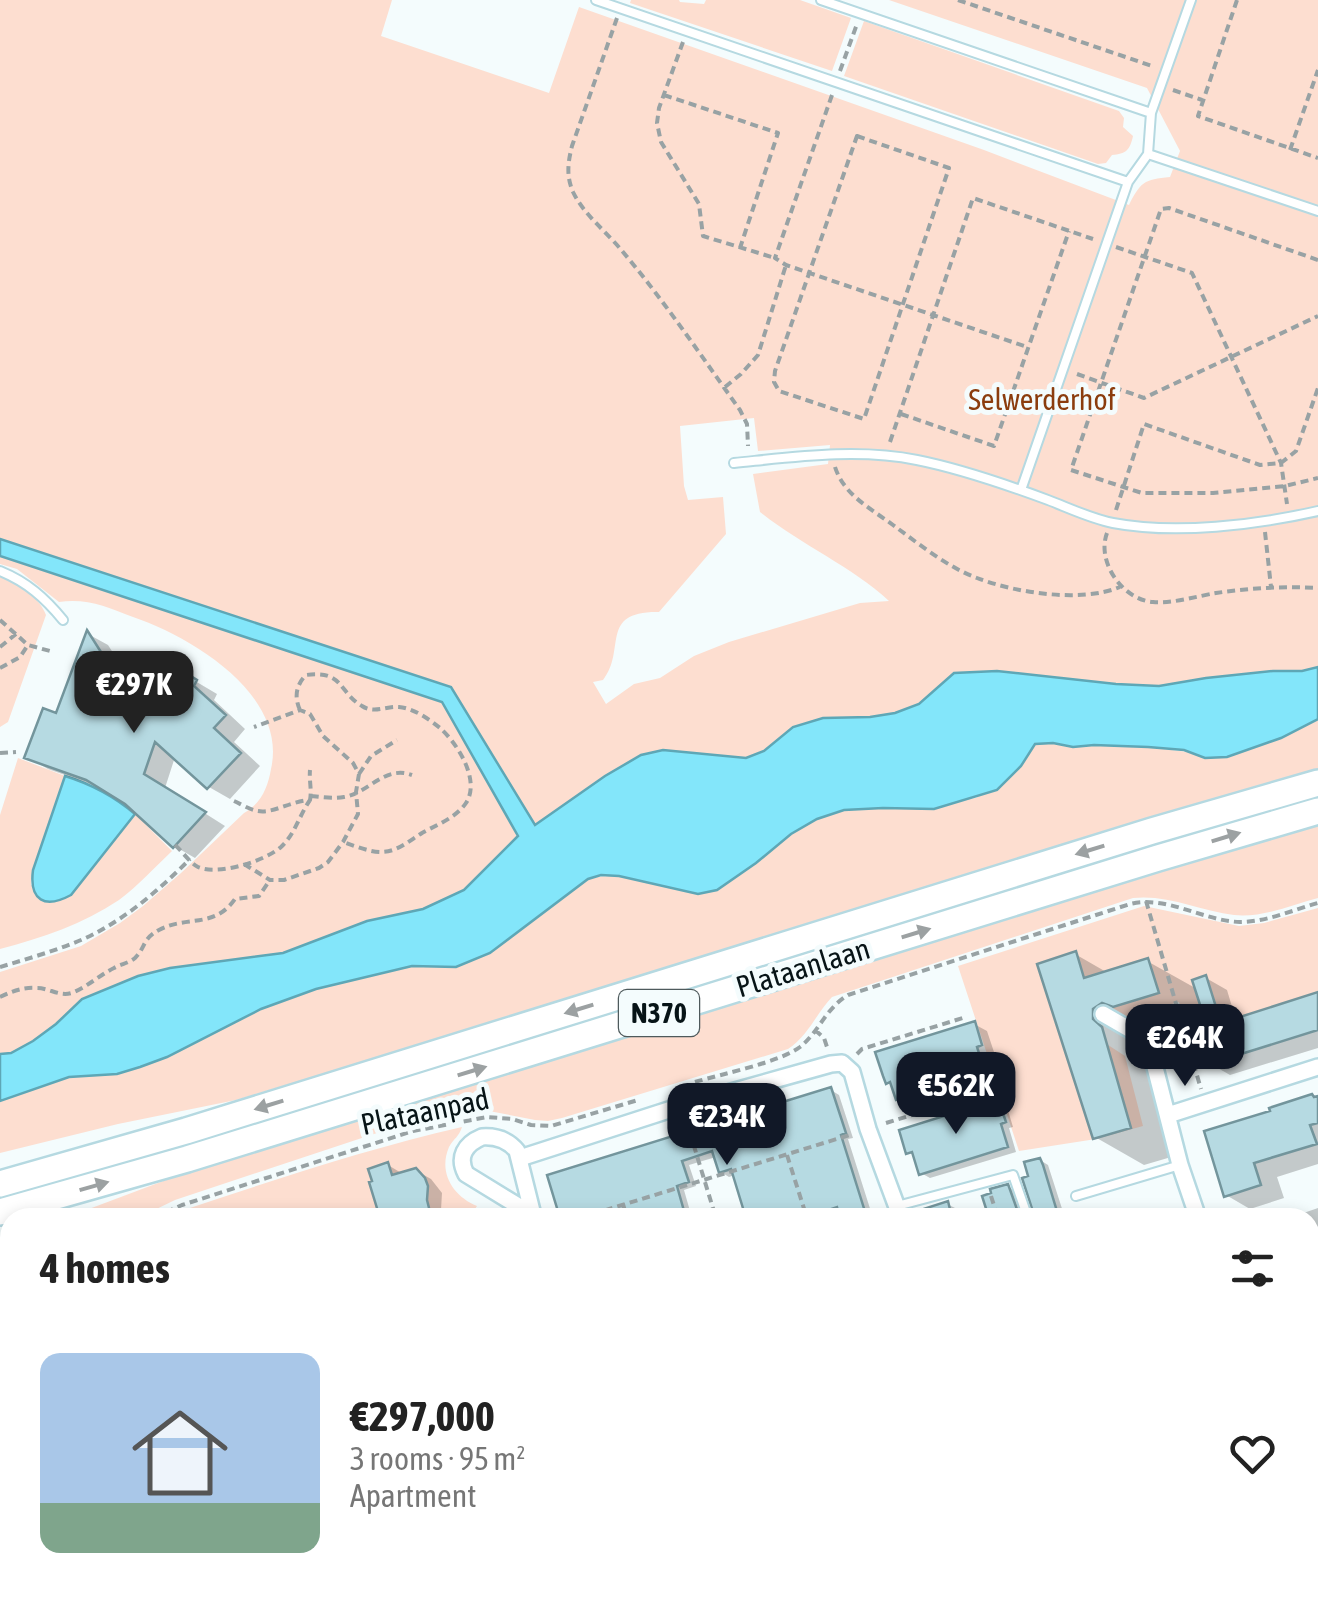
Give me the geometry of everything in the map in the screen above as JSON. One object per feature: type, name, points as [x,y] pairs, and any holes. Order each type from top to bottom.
[{"type":"highway","name":"Plataanlaan","points":[[0,1184],[186,1132],[1134,836],[1318,783]]},
{"type":"highway","name":"Plataanlaan","points":[[14,1208],[187,1159],[1318,810]]},
{"type":"street","points":[[1103,1014],[1148,1040],[1195,1208]]},
{"type":"street","points":[[520,1158],[682,1106],[839,1064],[854,1076],[868,1129],[898,1208]]},
{"type":"street","points":[[1168,1115],[1318,1067]]},
{"type":"street","points":[[520,1208],[466,1174],[462,1156],[468,1145],[491,1136],[512,1145],[520,1158],[531,1208]]},
{"type":"lane","points":[[596,0],[623,4],[1128,182]]},
{"type":"lane","points":[[821,0],[1151,113]]},
{"type":"lane","points":[[1021,490],[1128,182],[1148,154],[1151,113],[1191,0]]},
{"type":"lane","points":[[1148,154],[1318,212]]},
{"type":"lane","points":[[734,463],[835,454],[914,460],[982,476],[1112,523],[1189,529],[1318,511]]},
{"type":"lane","points":[[0,570],[46,599],[63,620]]},
{"type":"lane","points":[[1076,1196],[1180,1165]]},
{"type":"lane","points":[[911,1208],[1013,1175],[1025,1208]]},
{"type":"path","points":[[958,0],[1167,71]]},
{"type":"path","points":[[1237,0],[1198,116],[1318,158]]},
{"type":"path","points":[[623,4],[572,146],[568,175],[587,212],[622,250],[740,410],[747,424],[750,461]]},
{"type":"path","points":[[775,258],[861,14]]},
{"type":"path","points":[[688,30],[657,123],[661,142],[698,204],[703,236],[1027,347]]},
{"type":"path","points":[[1290,150],[1318,70]]},
{"type":"path","points":[[1162,86],[1202,100]]},
{"type":"path","points":[[664,95],[778,133],[740,248]]},
{"type":"path","points":[[857,136],[949,168],[864,418],[780,391],[774,382],[774,372],[809,272],[857,136]]},
{"type":"path","points":[[1318,260],[1169,208],[1161,210],[1071,470],[1142,493],[1285,486],[1318,478]]},
{"type":"path","points":[[900,414],[994,446],[1069,231]]},
{"type":"path","points":[[724,388],[758,355],[786,264]]},
{"type":"path","points":[[1063,368],[1144,398],[1318,316]]},
{"type":"path","points":[[1318,388],[1296,450],[1281,463],[1260,465],[1144,424],[1104,540],[1107,562],[1120,587],[1153,602],[1271,587],[1318,588]]},
{"type":"path","points":[[835,454],[843,486],[856,498],[976,578],[1024,591],[1072,595],[1106,593],[1120,587]]},
{"type":"path","points":[[1264,520],[1271,587]]},
{"type":"path","points":[[0,620],[28,645],[50,651]]},
{"type":"path","points":[[0,646],[16,634]]},
{"type":"path","points":[[0,668],[20,657],[28,645]]},
{"type":"path","points":[[300,710],[296,688],[301,680],[315,674],[331,677],[366,709],[396,706],[424,717],[442,730],[468,770],[467,802],[437,827],[402,847],[381,852],[343,842]]},
{"type":"path","points":[[254,726],[300,710],[310,714],[323,736],[359,774]]},
{"type":"path","points":[[244,864],[270,880],[284,880],[328,862],[358,814],[359,774],[370,756],[396,740]]},
{"type":"path","points":[[0,754],[16,752]]},
{"type":"path","points":[[175,845],[197,866],[213,869],[269,856],[297,827],[312,791],[310,770]]},
{"type":"path","points":[[234,800],[257,811],[272,812],[285,804],[310,798],[346,797],[391,774],[412,775]]},
{"type":"path","points":[[0,967],[86,938],[112,924],[156,892],[190,859]]},
{"type":"path","points":[[0,996],[20,988],[72,994],[132,961],[146,938],[163,928],[216,917],[235,898],[259,896],[270,880]]},
{"type":"path","points":[[1146,902],[1205,1103]]},
{"type":"path","points":[[681,1087],[787,1054],[804,1044],[833,1006],[848,995],[1130,904],[1146,902],[1241,922],[1318,903]]},
{"type":"path","points":[[814,1030],[839,1064],[862,1049],[966,1018]]},
{"type":"path","points":[[611,1208],[991,1091]]},
{"type":"path","name":"Plataanpad","points":[[176,1208],[413,1132],[488,1117],[550,1126],[646,1098]]},
{"type":"path","points":[[682,1106],[713,1208]]},
{"type":"path","points":[[787,1154],[804,1208]]},
{"type":"path","points":[[987,1182],[995,1208]]},
{"type":"path","points":[[623,1204],[624,1208]]},
{"type":"green space","name":"Selwerderhof","points":[[0,0],[392,0],[381,36],[549,93],[579,7],[1129,205],[1144,183],[1170,177],[1180,151],[1147,88],[889,0],[1318,0],[1318,667],[1159,686],[997,671],[954,673],[919,704],[895,713],[823,718],[793,727],[764,751],[746,758],[663,750],[641,755],[535,825],[451,687],[0,539]],"holes":[[[754,418],[758,451],[830,445],[828,464],[753,474],[760,512],[889,601],[860,603],[729,642],[694,656],[660,678],[634,684],[606,704],[593,682],[603,680],[610,668],[621,625],[640,613],[659,612],[726,534],[723,497],[688,500],[680,426]]]},
{"type":"green space","points":[[631,0],[704,4],[706,0],[800,0],[851,18],[832,71],[630,3]]},
{"type":"green space","points":[[864,21],[1119,111],[1124,118],[1123,127],[1133,136],[1130,145],[1106,163],[1098,164],[844,76]]},
{"type":"green space","points":[[0,556],[442,702],[519,836],[464,890],[423,909],[367,921],[283,953],[138,976],[82,999],[33,1041],[11,1053],[0,1054],[0,972],[81,946],[143,906],[259,800],[270,776],[272,742],[265,717],[250,694],[207,654],[157,626],[114,610],[88,602],[59,602],[17,569],[0,564]]},
{"type":"green space","points":[[0,577],[28,592],[46,615],[8,722],[0,727]]},
{"type":"green space","points":[[1315,719],[1318,775],[236,1100],[0,1153],[0,1101],[69,1077],[117,1074],[261,1009],[316,989],[412,966],[456,967],[491,953],[588,879],[629,877],[698,894],[756,863],[791,834],[817,819],[844,810],[934,809],[976,798],[1021,766],[1034,744],[1148,747],[1227,757],[1281,738]]},
{"type":"green space","points":[[18,758],[65,776],[31,885],[71,895],[135,814],[172,851],[133,889],[105,909],[62,929],[0,949],[0,815]]},
{"type":"green space","points":[[1318,824],[1318,898],[1245,915],[1158,898],[1133,898],[832,997],[788,1049],[562,1118],[535,1120],[489,1111],[395,1127],[159,1208],[92,1208],[174,1177]]},
{"type":"green space","points":[[1144,906],[1239,926],[1318,908],[1318,996],[1189,1036],[1179,1002],[1103,1023],[1105,1043],[1125,1056],[1143,1126],[1096,1139],[1019,1151],[958,966]]},
{"type":"green space","points":[[462,1127],[449,1147],[445,1166],[455,1190],[476,1208],[190,1208],[320,1166]]},
{"type":"water","points":[[0,539],[451,687],[535,825],[641,755],[663,750],[746,758],[764,751],[793,727],[823,718],[895,713],[919,704],[954,673],[997,671],[1159,686],[1318,667],[1318,719],[1281,738],[1227,757],[1205,758],[1184,750],[1148,747],[1035,744],[1021,766],[997,790],[934,809],[844,810],[817,819],[717,890],[698,894],[601,875],[588,879],[490,953],[456,967],[412,966],[316,989],[261,1009],[140,1067],[117,1074],[69,1077],[0,1101],[0,1054],[11,1053],[33,1041],[82,999],[138,976],[283,953],[367,921],[423,909],[464,890],[518,836],[442,702],[0,556]]},
{"type":"water","points":[[65,776],[102,792],[135,814],[71,895],[46,901],[36,895],[33,870]]},
{"type":"building","points":[[87,630],[106,660],[123,660],[144,685],[162,658],[197,680],[194,686],[226,715],[214,728],[241,753],[207,789],[155,742],[144,774],[206,812],[173,848],[125,804],[86,780],[24,758],[43,708],[56,713]]},
{"type":"building","points":[[1076,951],[1084,978],[1148,958],[1159,993],[1113,1007],[1102,1003],[1093,1009],[1093,1019],[1102,1027],[1131,1128],[1093,1139],[1037,964]]},
{"type":"building","points":[[1206,975],[1221,1023],[1318,992],[1318,1030],[1206,1065],[1193,1021],[1204,1017],[1192,980]]},
{"type":"building","points":[[975,1021],[982,1045],[977,1047],[985,1072],[896,1100],[875,1052]]},
{"type":"building","points":[[831,1087],[864,1208],[743,1208],[731,1169],[719,1173],[712,1151],[682,1161],[689,1182],[677,1186],[683,1208],[557,1208],[547,1175]]},
{"type":"building","points":[[1312,1094],[1318,1096],[1318,1123],[1310,1125],[1317,1144],[1254,1163],[1261,1185],[1224,1197],[1204,1131]]},
{"type":"building","points":[[998,1099],[1006,1122],[1001,1124],[1008,1147],[919,1175],[912,1152],[906,1154],[899,1130]]},
{"type":"building","points":[[1040,1158],[1056,1208],[1032,1208],[1022,1178],[1028,1176],[1024,1162]]},
{"type":"building","points":[[388,1162],[392,1175],[416,1168],[428,1186],[429,1208],[377,1208],[368,1169]]},
{"type":"building","points":[[1008,1184],[1016,1208],[986,1208],[982,1196],[991,1193],[990,1189]]},
{"type":"building","points":[[948,1201],[950,1208],[926,1208]]}]
